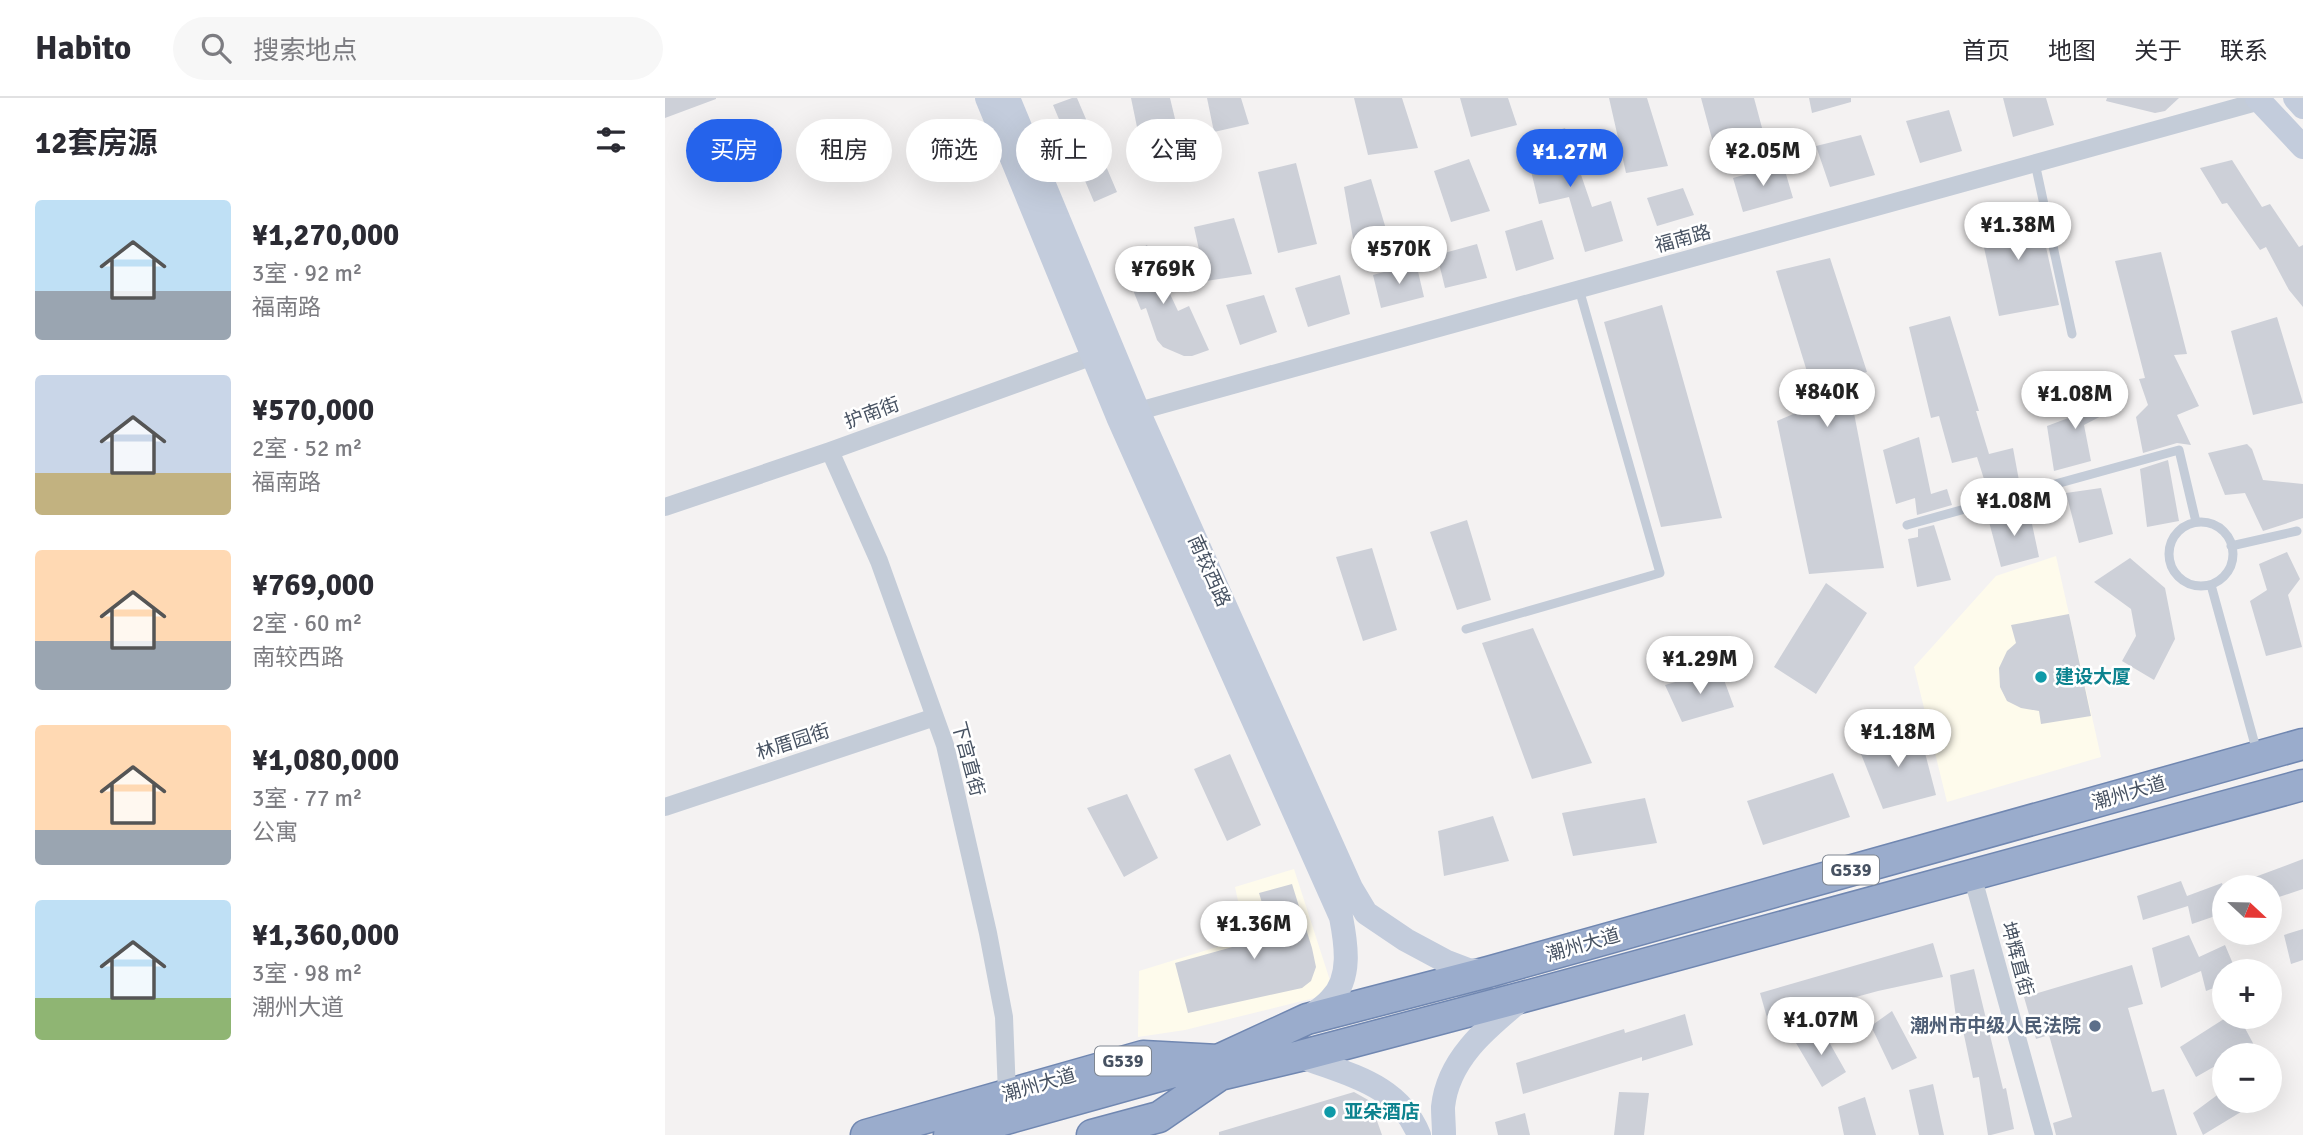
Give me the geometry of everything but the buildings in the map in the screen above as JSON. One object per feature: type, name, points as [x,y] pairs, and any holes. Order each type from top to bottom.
[{"type":"highway","name":"潮州大道","points":[[1092,1135],[1159,1117],[1219,1067],[1307,1019],[1487,972],[2303,744]]},
{"type":"highway","name":"潮州大道","points":[[866,1135],[1143,1056],[1219,1067],[1300,1056],[2303,785]]},
{"type":"highway","points":[[1149,1088],[1219,1067]]},
{"type":"highway","name":"G539","points":[[949,1135],[1149,1088]]},
{"type":"highway","name":"G539","points":[[1016,1135],[1149,1088]]},
{"type":"main road","name":"南较西路","points":[[987,98],[1093,356],[1128,414],[1346,876],[1366,913],[1406,940],[1447,962],[1468,970],[1487,972]]},
{"type":"main road","name":"南较西路","points":[[1008,98],[1128,414],[1341,917],[1346,964],[1341,984],[1332,998],[1307,1019]]},
{"type":"main road","points":[[2295,98],[2303,107]]},
{"type":"main road","points":[[2259,100],[2303,148]]},
{"type":"main road","points":[[1444,1135],[1443,1106],[1454,1070],[1471,1045],[1523,997]]},
{"type":"main road","points":[[1300,1056],[1378,1087],[1397,1100],[1413,1121],[1419,1135]]},
{"type":"street","name":"福南路","points":[[1128,414],[2259,100]]},
{"type":"street","name":"护南街","points":[[665,508],[1093,356]]},
{"type":"street","name":"下宫直街","points":[[830,451],[879,561],[945,745],[1005,1017],[1007,1094]]},
{"type":"street","name":"林厝园街","points":[[665,807],[935,717]]},
{"type":"street","name":"坤辉直街","points":[[1972,875],[2044,1135]]},
{"type":"lane","points":[[2035,163],[2072,334]]},
{"type":"lane","points":[[1466,629],[1660,573],[1579,289]]},
{"type":"lane","points":[[1907,525],[2179,450],[2196,522]]},
{"type":"lane","points":[[2196,522],[2216,526],[2225,533],[2231,546],[2232,562],[2227,572],[2211,585],[2190,584],[2181,579],[2170,562],[2169,551],[2178,532],[2196,522]]},
{"type":"lane","points":[[2231,546],[2297,531]]},
{"type":"lane","points":[[2211,585],[2259,757]]},
{"type":"shaded area","name":"建设大厦","points":[[2056,556],[2101,757],[1947,802],[1914,667],[1996,576]]},
{"type":"shaded area","points":[[1294,869],[1334,993],[1185,1030],[1138,1037],[1139,971],[1246,938],[1235,887]]},
{"type":"place","name":"建设大厦","points":[[2041,677]]},
{"type":"place","name":"潮州市中级人民法院","points":[[2095,1026]]},
{"type":"place","name":"亚朵酒店","points":[[1330,1112]]}]
